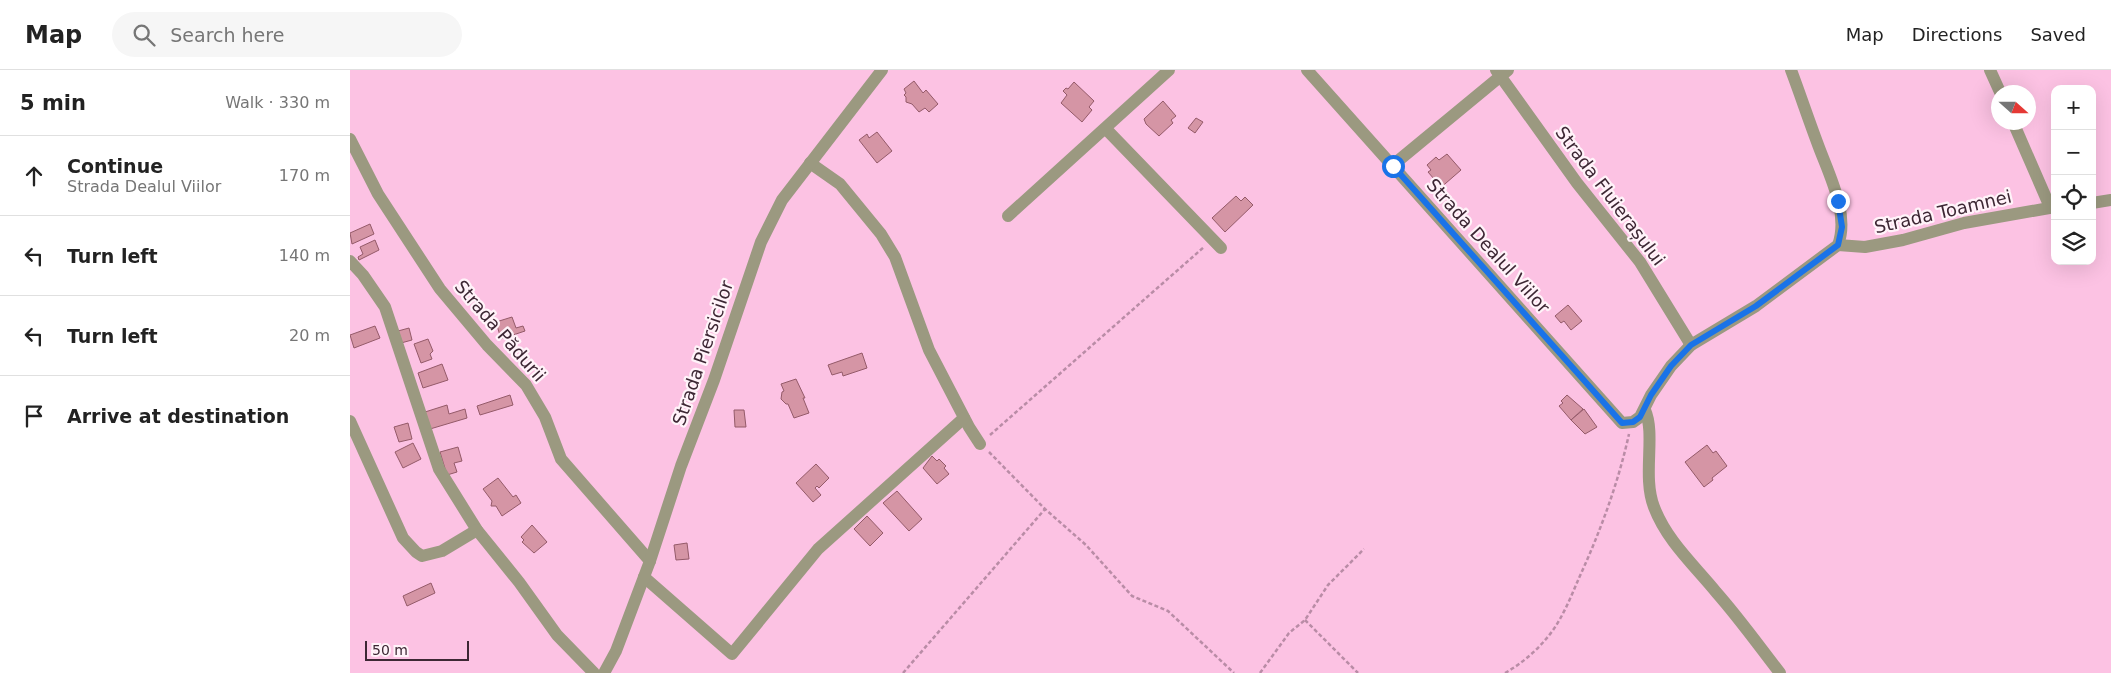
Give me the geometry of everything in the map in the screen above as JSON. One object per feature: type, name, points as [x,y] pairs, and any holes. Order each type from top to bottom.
[{"type":"street","name":"Strada Piersicilor","points":[[604,673],[616,651],[650,561],[681,466],[714,380],[761,242],[782,200],[882,70]]},
{"type":"street","points":[[1008,216],[1169,70]]},
{"type":"street","name":"Strada Dealul Viilor","points":[[1307,70],[1622,423]]},
{"type":"street","points":[[1622,423],[1629,424],[1636,421],[1671,366],[1691,345],[1756,306],[1838,245],[1842,227],[1838,201],[1791,70]]},
{"type":"street","points":[[1990,70],[1997,85]]},
{"type":"street","points":[[1393,166],[1502,72]]},
{"type":"street","name":"Strada Fluierașului","points":[[1502,72],[1577,183],[1640,262],[1691,345]]},
{"type":"street","points":[[1106,129],[1217,244]]},
{"type":"street","points":[[2017,130],[2051,205]]},
{"type":"street","name":"Strada Pădurii","points":[[350,139],[378,194],[440,289],[487,345],[526,385],[545,417],[561,459],[650,561]]},
{"type":"street","points":[[810,163],[840,184],[882,234],[895,258],[929,350],[964,418],[980,444]]},
{"type":"street","points":[[2096,202],[2111,200]]},
{"type":"street","name":"Strada Toamnei","points":[[1838,245],[1866,247],[1903,240],[1925,232],[1964,223],[2051,207]]},
{"type":"street","points":[[350,261],[363,275],[385,307],[439,469],[477,530],[519,582],[557,635],[594,673]]},
{"type":"street","points":[[1644,410],[1648,421],[1649,489],[1661,522],[1686,560],[1725,603],[1780,673]]},
{"type":"street","points":[[644,577],[732,654],[818,549],[964,418]]},
{"type":"street","points":[[350,421],[403,538],[416,552],[422,556],[442,551],[477,530]]},
{"type":"path","points":[[1217,244],[980,444],[1045,509],[1086,545],[1132,596],[1168,611],[1234,673]]},
{"type":"path","points":[[1506,673],[1520,664],[1547,638],[1568,602],[1599,534],[1624,458],[1629,433],[1622,423]]},
{"type":"path","points":[[903,673],[1045,509]]},
{"type":"path","points":[[1260,673],[1289,633],[1305,620],[1328,585],[1364,549]]},
{"type":"path","points":[[1305,620],[1358,673]]},
{"type":"building","points":[[914,81],[923,93],[926,90],[938,104],[929,112],[925,108],[919,112],[912,104],[906,102],[904,89]]},
{"type":"building","points":[[1074,82],[1094,101],[1089,107],[1092,110],[1082,122],[1061,103],[1067,95],[1063,91],[1066,88],[1068,89]]},
{"type":"building","points":[[1163,101],[1176,116],[1171,120],[1173,123],[1159,136],[1146,124],[1144,119]]},
{"type":"building","points":[[1196,118],[1203,122],[1195,133],[1188,128]]},
{"type":"building","points":[[877,132],[892,151],[877,163],[859,140],[867,134],[869,138]]},
{"type":"building","points":[[1447,154],[1461,170],[1438,190],[1433,184],[1438,180],[1436,177],[1434,179],[1428,172],[1431,170],[1427,165],[1436,157],[1439,160]]},
{"type":"building","points":[[1236,196],[1241,201],[1245,197],[1253,205],[1225,232],[1212,218]]},
{"type":"building","points":[[370,224],[374,234],[352,244],[350,233]]},
{"type":"building","points":[[375,240],[379,250],[359,260],[358,257],[363,254],[360,247]]},
{"type":"building","points":[[1568,305],[1582,321],[1571,330],[1564,321],[1561,323],[1555,316]]},
{"type":"building","points":[[512,317],[516,328],[523,326],[525,331],[501,339],[496,322]]},
{"type":"building","points":[[375,326],[380,338],[354,348],[350,335]]},
{"type":"building","points":[[409,328],[412,340],[401,343],[398,331]]},
{"type":"building","points":[[428,339],[433,351],[430,354],[432,359],[421,363],[414,344]]},
{"type":"building","points":[[862,353],[867,368],[843,376],[842,372],[832,375],[828,365]]},
{"type":"building","points":[[442,364],[448,380],[423,388],[418,373]]},
{"type":"building","points":[[796,379],[805,398],[803,398],[809,413],[794,418],[788,404],[781,399],[782,392],[784,391],[781,384]]},
{"type":"building","points":[[510,395],[513,405],[480,415],[477,406]]},
{"type":"building","points":[[1567,395],[1583,409],[1571,420],[1559,406]]},
{"type":"building","points":[[447,405],[449,414],[465,409],[467,418],[430,429],[425,412]]},
{"type":"building","points":[[1584,409],[1597,427],[1585,434],[1571,420]]},
{"type":"building","points":[[734,410],[744,410],[746,427],[735,427]]},
{"type":"building","points":[[408,423],[412,439],[399,442],[394,427]]},
{"type":"building","points":[[413,443],[421,459],[403,468],[395,452]]},
{"type":"building","points":[[1707,445],[1713,453],[1716,451],[1727,466],[1704,487],[1685,462]]},
{"type":"building","points":[[458,447],[462,461],[454,463],[457,472],[447,475],[440,452]]},
{"type":"building","points":[[932,456],[937,461],[939,459],[946,466],[944,468],[949,474],[937,484],[923,468]]},
{"type":"building","points":[[816,464],[829,478],[819,488],[817,486],[815,488],[821,495],[813,502],[796,483]]},
{"type":"building","points":[[498,478],[513,497],[516,495],[521,503],[502,516],[496,506],[491,506],[492,501],[483,489]]},
{"type":"building","points":[[897,491],[922,519],[909,531],[883,503]]},
{"type":"building","points":[[867,516],[883,533],[870,546],[854,529]]},
{"type":"building","points":[[532,525],[547,542],[534,553],[522,542],[524,540],[521,537]]},
{"type":"building","points":[[687,543],[689,559],[676,560],[674,545]]},
{"type":"building","points":[[431,583],[435,593],[407,606],[403,596]]},
{"type":"route","points":[[1393,166],[1622,423],[1625,424],[1636,421],[1640,417],[1651,395],[1671,366],[1691,345],[1756,306],[1838,245],[1842,236],[1838,201]]}]
